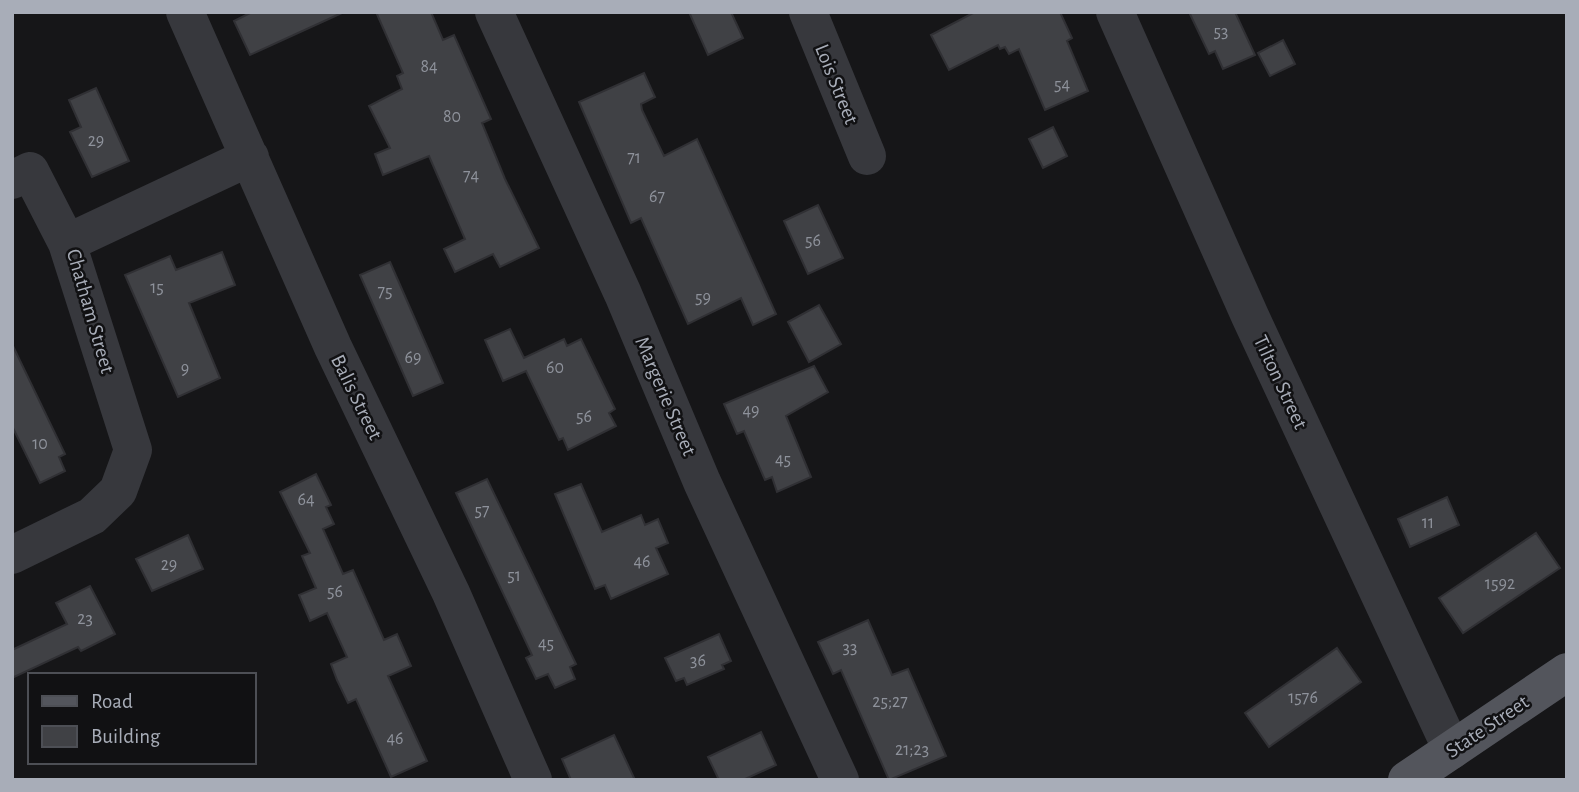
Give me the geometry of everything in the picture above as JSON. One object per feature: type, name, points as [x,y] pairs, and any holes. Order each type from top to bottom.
[{"type":"main road","name":"State Street","points":[[1407,780],[1567,672]]},
{"type":"street","name":"Balis Street","points":[[185,12],[332,347],[451,593],[533,780]]},
{"type":"street","name":"Margerie Street","points":[[494,12],[623,294],[702,482],[840,780]]},
{"type":"street","name":"Lois Street","points":[[808,12],[867,156]]},
{"type":"street","name":"Tilton Street","points":[[1115,12],[1250,316],[1452,750]]},
{"type":"street","name":"Chatham Street","points":[[12,555],[92,516],[118,491],[133,450],[67,243],[250,158]]},
{"type":"street","points":[[12,180],[30,171],[67,243]]},
{"type":"building","points":[[252,12],[344,12],[250,55],[234,21]]},
{"type":"building","points":[[376,12],[431,12],[443,40],[454,35],[491,119],[482,123],[505,179],[539,248],[500,267],[493,254],[455,272],[444,249],[465,239],[429,156],[383,175],[375,154],[390,148],[369,106],[402,89],[397,76],[403,73]]},
{"type":"building","points":[[689,12],[731,12],[743,38],[708,55]]},
{"type":"building","points":[[975,12],[1060,12],[1072,38],[1067,41],[1088,91],[1045,110],[1019,49],[1009,54],[1005,47],[1000,49],[998,45],[949,70],[931,35]]},
{"type":"building","points":[[1189,12],[1235,12],[1255,55],[1223,69],[1215,51],[1209,54]]},
{"type":"building","points":[[1283,40],[1295,64],[1270,76],[1258,53]]},
{"type":"building","points":[[644,73],[655,97],[641,104],[642,110],[664,156],[697,139],[776,314],[753,325],[741,298],[688,324],[641,218],[631,223],[579,102]]},
{"type":"building","points":[[96,88],[129,161],[92,177],[70,132],[81,127],[69,100]]},
{"type":"building","points":[[1053,127],[1067,156],[1043,168],[1029,139]]},
{"type":"building","points":[[818,205],[843,258],[808,274],[784,221]]},
{"type":"building","points":[[222,252],[235,285],[189,303],[220,378],[178,397],[125,275],[170,256],[176,270]]},
{"type":"building","points":[[390,262],[443,383],[413,396],[360,275]]},
{"type":"building","points":[[819,305],[841,344],[809,362],[788,322]]},
{"type":"building","points":[[510,329],[524,358],[564,339],[567,346],[581,339],[615,409],[609,413],[616,426],[568,450],[563,438],[559,440],[526,371],[503,381],[485,340]]},
{"type":"building","points":[[12,344],[65,454],[59,457],[65,471],[40,483],[12,426]]},
{"type":"building","points":[[814,366],[828,392],[786,416],[811,477],[777,492],[772,477],[765,480],[744,431],[737,434],[724,404]]},
{"type":"building","points":[[316,474],[331,505],[326,507],[334,524],[323,529],[343,574],[353,570],[384,640],[397,634],[411,666],[388,676],[427,761],[391,777],[356,699],[348,703],[337,680],[331,664],[347,657],[327,613],[310,621],[299,595],[316,588],[302,556],[310,553],[280,492]]},
{"type":"building","points":[[487,479],[576,664],[570,667],[575,679],[555,688],[548,674],[536,679],[526,658],[532,655],[456,493]]},
{"type":"building","points":[[581,484],[602,532],[641,515],[645,525],[658,519],[668,543],[656,548],[668,574],[611,599],[605,585],[595,589],[555,494]]},
{"type":"building","points":[[1447,497],[1459,525],[1410,547],[1398,519]]},
{"type":"building","points":[[1536,533],[1560,568],[1463,633],[1439,598]]},
{"type":"building","points":[[188,535],[203,569],[152,591],[136,559]]},
{"type":"building","points":[[90,586],[115,634],[81,651],[78,647],[12,678],[12,650],[67,624],[56,603]]},
{"type":"building","points":[[868,620],[892,675],[908,669],[946,756],[889,780],[841,670],[833,674],[818,642]]},
{"type":"building","points":[[719,634],[731,661],[722,665],[724,669],[687,685],[684,678],[676,681],[665,658]]},
{"type":"building","points":[[1337,648],[1361,682],[1269,747],[1245,713]]},
{"type":"building","points":[[761,732],[776,765],[743,780],[719,780],[708,757]]},
{"type":"building","points":[[614,735],[635,780],[571,780],[562,759]]}]
